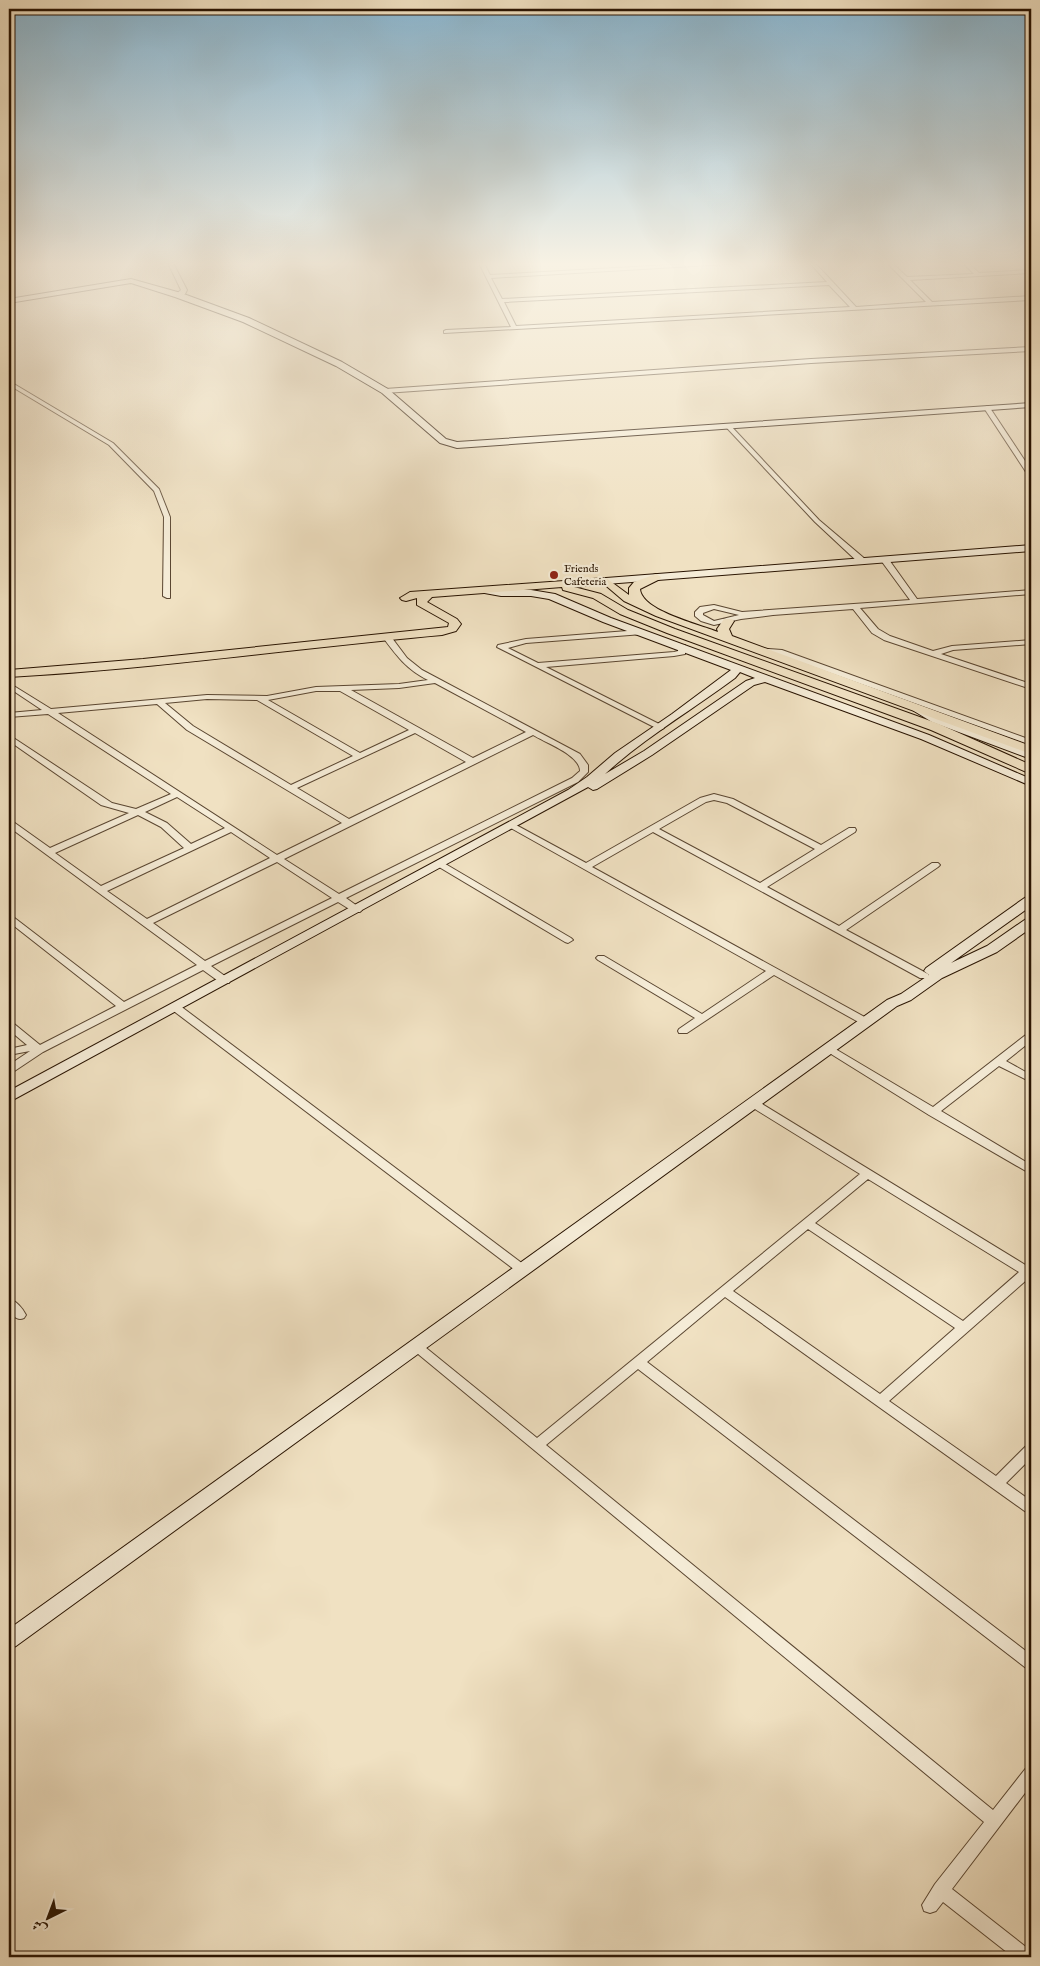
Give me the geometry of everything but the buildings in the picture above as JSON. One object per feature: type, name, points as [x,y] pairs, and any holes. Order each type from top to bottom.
[{"type":"main road","points":[[656,577],[636,586],[633,591],[634,596],[646,605],[688,624]]},
{"type":"main road","points":[[604,581],[600,587],[603,593],[619,606],[640,618]]},
{"type":"main road","points":[[9,674],[143,663],[386,636],[442,632],[454,628],[455,624],[453,621],[406,598],[410,595],[604,581],[635,603],[688,624],[918,709],[996,734],[1031,750]]},
{"type":"main road","points":[[536,586],[584,592],[671,632],[948,733],[1031,770]]},
{"type":"main road","points":[[429,594],[421,600],[423,605],[429,609]]},
{"type":"main road","points":[[721,636],[728,621]]},
{"type":"main road","points":[[671,632],[673,627],[680,625],[721,636]]},
{"type":"main road","points":[[671,632],[682,647]]},
{"type":"main road","points":[[780,683],[810,682]]},
{"type":"main road","points":[[860,700],[869,717]]},
{"type":"street","points":[[321,355],[385,391],[443,441],[456,445],[1031,406]]},
{"type":"street","points":[[385,391],[926,355]]},
{"type":"street","points":[[9,383],[111,444],[157,490],[167,517],[167,596]]},
{"type":"street","points":[[987,408],[1031,474]]},
{"type":"street","points":[[728,426],[817,520],[862,561]]},
{"type":"street","points":[[604,581],[1031,548]]},
{"type":"street","points":[[884,559],[914,602]]},
{"type":"street","points":[[484,590],[551,596],[640,632],[925,737],[1031,783]]},
{"type":"street","points":[[773,613],[728,621],[709,622],[702,620],[699,614],[703,609],[714,607],[742,614],[773,613],[1031,592]]},
{"type":"street","points":[[855,607],[874,631],[882,636],[1027,686],[1031,680]]},
{"type":"street","points":[[640,632],[526,641],[501,646],[660,728]]},
{"type":"street","points":[[9,1070],[37,1049],[582,775],[584,765],[580,759],[533,732],[435,681],[411,666],[386,636]]},
{"type":"street","points":[[932,654],[952,648],[1031,642]]},
{"type":"street","points":[[537,665],[674,654],[682,652],[682,647]]},
{"type":"street","points":[[758,650],[779,652],[996,734],[1031,742]]},
{"type":"street","points":[[390,687],[405,680],[411,666]]},
{"type":"street","points":[[9,1097],[442,865],[584,786],[619,755],[660,728],[733,674],[736,666]]},
{"type":"street","points":[[703,696],[734,678],[743,679],[744,682],[726,695],[722,702]]},
{"type":"street","points":[[545,809],[558,804],[624,768],[750,683],[767,678]]},
{"type":"street","points":[[9,715],[158,700],[214,697],[260,699],[316,689],[390,687],[435,681]]},
{"type":"street","points":[[9,686],[357,910]]},
{"type":"street","points":[[341,688],[473,762]]},
{"type":"street","points":[[260,699],[360,756]]},
{"type":"street","points":[[158,700],[190,728],[350,823]]},
{"type":"street","points":[[918,709],[936,720],[1031,756]]},
{"type":"street","points":[[291,788],[415,730]]},
{"type":"street","points":[[146,923],[533,732]]},
{"type":"street","points":[[9,737],[104,804],[125,811],[137,812],[158,821],[190,848]]},
{"type":"street","points":[[49,852],[178,794]]},
{"type":"street","points":[[586,867],[706,798],[719,797],[730,800],[822,849]]},
{"type":"street","points":[[9,822],[225,981]]},
{"type":"street","points":[[513,826],[866,1022]]},
{"type":"street","points":[[101,890],[231,829]]},
{"type":"street","points":[[653,829],[924,976]]},
{"type":"street","points":[[760,886],[852,830]]},
{"type":"street","points":[[442,865],[568,940]]},
{"type":"street","points":[[840,930],[935,865]]},
{"type":"street","points":[[9,1640],[866,1022],[924,976],[1031,900]]},
{"type":"street","points":[[9,918],[123,1006]]},
{"type":"street","points":[[892,1003],[906,997],[937,975],[992,949],[1031,922]]},
{"type":"street","points":[[601,958],[702,1018]]},
{"type":"street","points":[[683,1031],[773,970]]},
{"type":"street","points":[[175,1007],[523,1270]]},
{"type":"street","points":[[9,1025],[37,1049]]},
{"type":"street","points":[[933,1112],[1031,1036]]},
{"type":"street","points":[[9,1052],[37,1049]]},
{"type":"street","points":[[828,1049],[1031,1170]]},
{"type":"street","points":[[999,1061],[1031,1079]]},
{"type":"street","points":[[754,1103],[1030,1270],[880,1401]]},
{"type":"street","points":[[538,1445],[868,1173]]},
{"type":"street","points":[[807,1223],[964,1328]]},
{"type":"street","points":[[725,1291],[1031,1508]]},
{"type":"street","points":[[9,1304],[20,1315]]},
{"type":"street","points":[[416,1346],[994,1821]]},
{"type":"street","points":[[638,1362],[1031,1663]]},
{"type":"street","points":[[997,1484],[1031,1450]]},
{"type":"street","points":[[930,1905],[1031,1773]]},
{"type":"street","points":[[941,1890],[1026,1957]]},
{"type":"place","name":"Friends Cafeteria","points":[[554,575]]}]
